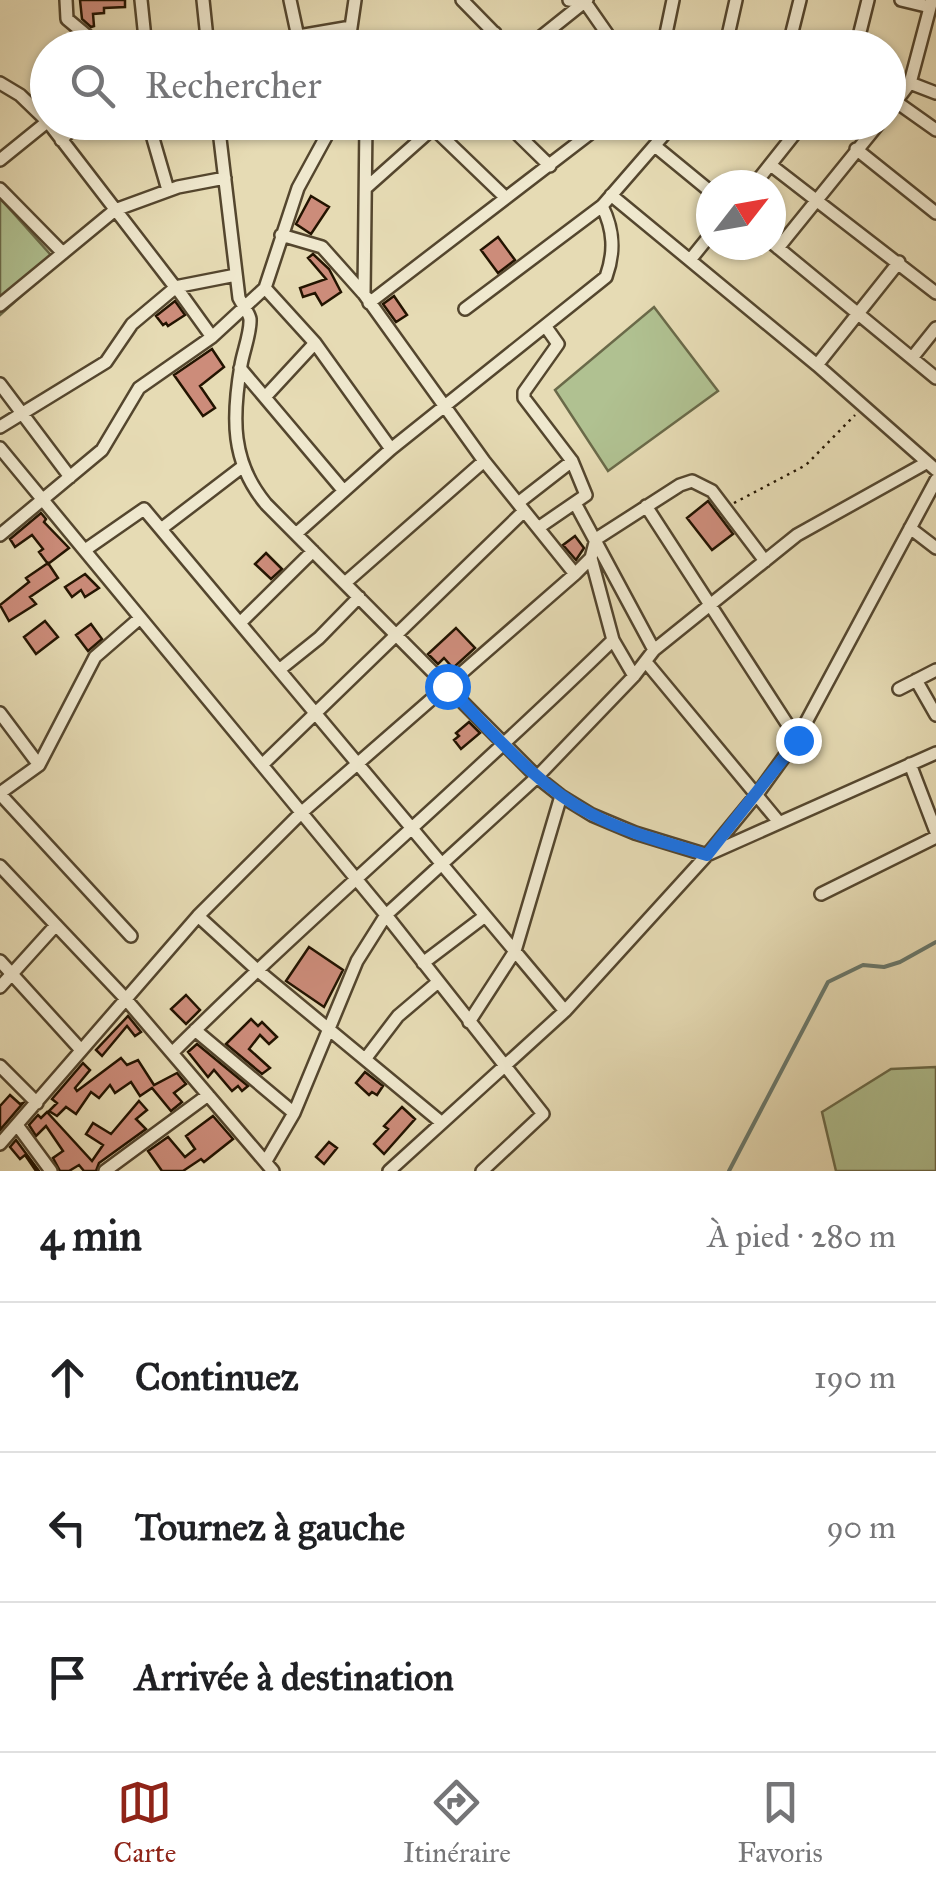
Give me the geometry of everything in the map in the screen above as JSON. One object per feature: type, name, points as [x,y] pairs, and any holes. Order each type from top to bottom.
[{"type":"street","points":[[66,0],[67,19],[80,30]]},
{"type":"street","points":[[140,0],[146,30]]},
{"type":"street","points":[[202,0],[206,30]]},
{"type":"street","points":[[290,0],[296,30]]},
{"type":"street","points":[[352,30],[354,0]]},
{"type":"street","points":[[462,0],[492,30]]},
{"type":"street","points":[[568,0],[586,1]]},
{"type":"street","points":[[667,30],[673,0]]},
{"type":"street","points":[[730,30],[736,0]]},
{"type":"street","points":[[792,30],[800,0]]},
{"type":"street","points":[[860,30],[868,0]]},
{"type":"street","points":[[900,0],[931,4],[906,87]]},
{"type":"street","points":[[550,30],[586,1]]},
{"type":"street","points":[[586,1],[606,30]]},
{"type":"street","points":[[0,82],[30,105]]},
{"type":"street","points":[[910,83],[936,94]]},
{"type":"street","points":[[906,108],[936,130]]},
{"type":"street","points":[[0,160],[30,136]]},
{"type":"street","points":[[61,140],[212,337]]},
{"type":"street","points":[[153,140],[168,190]]},
{"type":"street","points":[[220,140],[236,275],[250,319],[236,416],[242,467],[266,504],[537,777],[592,815],[635,834],[707,855],[936,752]]},
{"type":"street","points":[[0,535],[102,450],[140,388],[212,337],[264,288],[298,188],[324,140]]},
{"type":"street","points":[[366,140],[366,298]]},
{"type":"street","points":[[367,186],[418,140]]},
{"type":"street","points":[[449,140],[506,198]]},
{"type":"street","points":[[523,140],[550,166]]},
{"type":"street","points":[[366,298],[585,140]]},
{"type":"street","points":[[465,309],[602,206],[659,140]]},
{"type":"street","points":[[768,170],[791,140]]},
{"type":"street","points":[[786,234],[817,204],[864,140]]},
{"type":"street","points":[[655,146],[696,180]]},
{"type":"street","points":[[856,149],[936,213]]},
{"type":"street","points":[[772,166],[936,293]]},
{"type":"street","points":[[0,306],[115,210],[168,190],[224,178]]},
{"type":"street","points":[[0,188],[63,254]]},
{"type":"street","points":[[0,866],[124,997],[269,1166],[357,961],[386,915],[537,777],[654,650],[807,528],[931,466],[817,365],[611,196]]},
{"type":"street","points":[[296,533],[391,449],[606,277],[613,258],[609,220],[602,206]]},
{"type":"street","points":[[281,235],[322,247],[366,298],[484,460],[575,574]]},
{"type":"street","points":[[690,260],[696,253]]},
{"type":"street","points":[[786,254],[936,378]]},
{"type":"street","points":[[817,365],[899,262]]},
{"type":"street","points":[[0,427],[106,362],[132,324],[176,287],[236,275]]},
{"type":"street","points":[[264,288],[315,344],[391,449]]},
{"type":"street","points":[[538,528],[586,495],[572,461],[524,398],[524,392],[558,344],[546,327]]},
{"type":"street","points":[[912,358],[936,328]]},
{"type":"street","points":[[266,396],[315,344]]},
{"type":"street","points":[[240,368],[343,490]]},
{"type":"street","points":[[0,384],[70,477]]},
{"type":"street","points":[[0,448],[386,915],[544,1114],[482,1171]]},
{"type":"street","points":[[345,583],[484,460]]},
{"type":"street","points":[[262,765],[572,461]]},
{"type":"street","points":[[162,529],[242,467]]},
{"type":"street","points":[[389,1171],[565,1011],[758,793],[798,740],[936,480]]},
{"type":"street","points":[[634,676],[613,640],[591,558],[596,538],[692,481],[712,491],[765,561]]},
{"type":"street","points":[[575,503],[654,650]]},
{"type":"street","points":[[646,506],[798,740]]},
{"type":"street","points":[[85,550],[144,509],[565,1011]]},
{"type":"street","points":[[910,528],[936,548]]},
{"type":"street","points":[[240,623],[313,551]]},
{"type":"street","points":[[0,1144],[198,916],[302,813],[591,558]]},
{"type":"street","points":[[279,670],[319,638],[359,597]]},
{"type":"street","points":[[132,936],[0,794],[38,765],[95,657],[140,618]]},
{"type":"street","points":[[172,1053],[256,969],[505,745],[613,640]]},
{"type":"street","points":[[646,662],[778,821]]},
{"type":"street","points":[[899,689],[936,670]]},
{"type":"street","points":[[916,680],[934,708]]},
{"type":"street","points":[[0,713],[38,765]]},
{"type":"street","points":[[821,894],[936,834],[910,764]]},
{"type":"street","points":[[469,1022],[515,951],[561,796]]},
{"type":"street","points":[[198,916],[442,1123]]},
{"type":"street","points":[[423,962],[486,916]]},
{"type":"street","points":[[0,986],[56,925]]},
{"type":"street","points":[[0,961],[81,1050]]},
{"type":"street","points":[[366,1058],[398,1016],[438,982]]},
{"type":"street","points":[[195,1030],[294,1113]]},
{"type":"street","points":[[0,1066],[37,1104]]},
{"type":"street","points":[[105,1171],[208,1095]]},
{"type":"street","points":[[17,1125],[51,1171]]},
{"type":"path","points":[[726,508],[806,464],[863,406]]},
{"type":"green space","points":[[0,198],[58,263],[0,315]]},
{"type":"green space","points":[[654,307],[718,391],[608,471],[555,390]]},
{"type":"green space","points":[[936,1067],[936,1171],[836,1171],[822,1112],[891,1069]]},
{"type":"building","points":[[80,0],[125,0],[125,7],[104,8],[104,13],[93,14],[91,27],[82,19]]},
{"type":"building","points":[[311,196],[329,207],[311,234],[296,224]]},
{"type":"building","points":[[498,237],[515,260],[498,273],[481,250]]},
{"type":"building","points":[[313,254],[329,269],[341,292],[322,305],[315,293],[303,297],[300,288],[326,279],[308,258]]},
{"type":"building","points":[[394,296],[407,315],[396,322],[383,304]]},
{"type":"building","points":[[175,301],[185,315],[163,325],[156,316]]},
{"type":"building","points":[[212,349],[224,367],[200,386],[215,408],[203,416],[174,375]]},
{"type":"building","points":[[708,501],[733,534],[712,550],[687,518]]},
{"type":"building","points":[[41,513],[44,522],[69,548],[48,564],[32,535],[15,547],[10,539]]},
{"type":"building","points":[[575,536],[584,548],[576,560],[563,545]]},
{"type":"building","points":[[266,553],[282,569],[271,579],[255,564]]},
{"type":"building","points":[[48,563],[58,578],[30,597],[36,604],[9,621],[0,605],[29,582],[26,578]]},
{"type":"building","points":[[85,574],[99,588],[85,597],[81,590],[72,597],[65,587]]},
{"type":"building","points":[[45,621],[58,637],[36,654],[24,637]]},
{"type":"building","points":[[91,624],[102,639],[88,651],[76,635]]},
{"type":"building","points":[[456,628],[475,648],[453,668],[444,658],[438,664],[428,654]]},
{"type":"building","points":[[469,722],[480,733],[461,749],[454,740],[459,736],[456,733]]},
{"type":"building","points":[[309,947],[343,970],[324,1007],[286,981]]},
{"type":"building","points":[[186,995],[200,1010],[186,1024],[171,1009]]},
{"type":"building","points":[[128,1016],[141,1032],[135,1036],[127,1026],[102,1056],[96,1050]]},
{"type":"building","points":[[251,1019],[258,1026],[262,1022],[277,1037],[269,1044],[260,1035],[249,1049],[270,1068],[262,1074],[226,1044]]},
{"type":"building","points":[[197,1044],[248,1086],[232,1091],[214,1070],[208,1077],[188,1052]]},
{"type":"building","points":[[121,1058],[127,1065],[138,1060],[154,1085],[177,1073],[186,1084],[174,1093],[182,1102],[171,1111],[152,1088],[140,1096],[131,1082],[115,1093],[110,1085],[99,1098],[91,1092],[76,1114],[66,1107],[57,1116],[49,1111],[57,1103],[52,1099],[83,1063],[90,1070],[75,1088],[77,1091]]},
{"type":"building","points":[[365,1072],[383,1086],[377,1095],[369,1095],[356,1083]]},
{"type":"building","points":[[10,1095],[23,1103],[0,1130],[0,1106]]},
{"type":"building","points":[[139,1101],[147,1110],[136,1119],[146,1129],[99,1163],[96,1171],[84,1171],[79,1165],[60,1171],[53,1158],[63,1151],[46,1126],[36,1136],[29,1125],[47,1112],[92,1161],[103,1145],[86,1134],[93,1123],[111,1134]]},
{"type":"building","points":[[402,1107],[415,1119],[384,1154],[374,1144]]},
{"type":"building","points":[[213,1116],[233,1139],[204,1162],[201,1159],[183,1171],[162,1171],[148,1151],[168,1137],[185,1157],[195,1149],[186,1136]]},
{"type":"building","points":[[16,1140],[39,1171],[25,1155],[20,1159],[10,1147]]},
{"type":"building","points":[[329,1142],[337,1148],[324,1164],[316,1157]]},
{"type":"waterway","points":[[729,1171],[828,982],[863,965],[884,967],[900,962],[936,942]]},
{"type":"route","points":[[447,686],[561,796],[635,834],[707,855],[798,740]]}]
